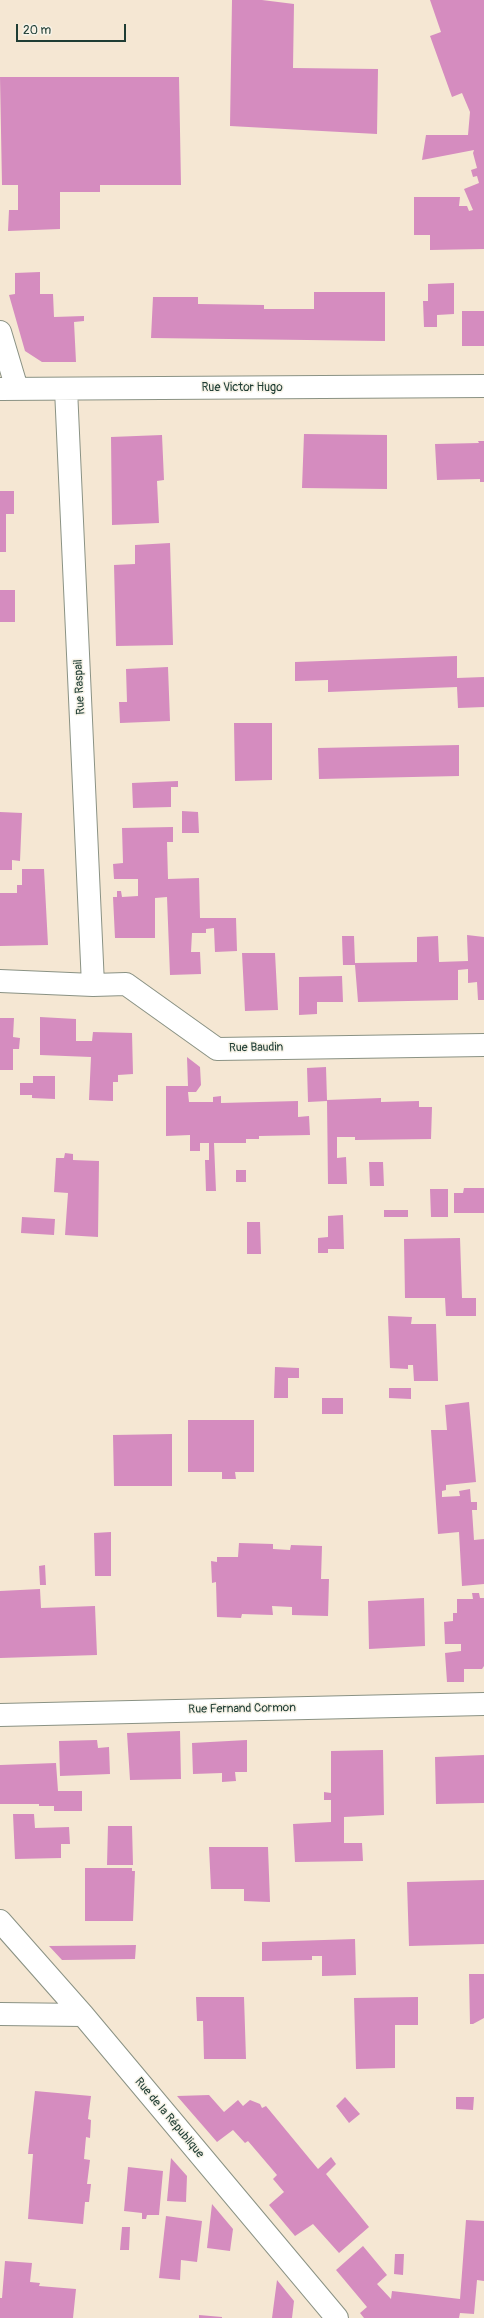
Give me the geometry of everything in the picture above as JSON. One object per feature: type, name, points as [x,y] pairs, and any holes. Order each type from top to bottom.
[{"type":"street","points":[[0,332],[9,389]]},
{"type":"street","name":"Rue Victor Hugo","points":[[9,389],[484,386]]},
{"type":"street","name":"Rue Raspail","points":[[66,389],[94,985]]},
{"type":"street","name":"Rue Baudin","points":[[0,981],[94,985],[126,984],[217,1049],[484,1045]]},
{"type":"street","name":"Rue Fernand Cormon","points":[[0,1715],[484,1704]]},
{"type":"street","name":"Rue de la République","points":[[0,1921],[83,2015],[337,2318]]},
{"type":"street","points":[[0,2014],[83,2015]]},
{"type":"building","points":[[232,0],[262,0],[294,4],[293,68],[378,69],[377,134],[230,126]]},
{"type":"building","points":[[430,0],[484,0],[484,249],[430,250],[430,235],[414,235],[414,197],[460,197],[459,206],[467,206],[469,211],[473,210],[464,189],[479,183],[477,176],[473,177],[471,170],[477,168],[473,153],[474,150],[422,160],[426,135],[468,135],[470,112],[462,93],[452,97],[430,36],[441,32]]},
{"type":"building","points":[[0,77],[179,77],[181,185],[100,185],[100,192],[60,192],[60,229],[8,231],[9,210],[18,210],[18,185],[2,185]]},
{"type":"building","points":[[40,272],[40,294],[53,294],[54,317],[84,316],[84,321],[74,322],[76,362],[42,362],[25,351],[9,295],[15,294],[15,273]]},
{"type":"building","points":[[454,283],[454,314],[437,315],[437,327],[424,327],[423,301],[428,301],[428,284]]},
{"type":"building","points":[[314,292],[385,292],[385,341],[151,338],[153,297],[198,297],[198,304],[264,305],[264,309],[314,309]]},
{"type":"building","points":[[462,311],[484,311],[484,346],[462,346]]},
{"type":"building","points":[[304,434],[387,435],[387,489],[302,488]]},
{"type":"building","points":[[162,435],[164,480],[157,481],[159,523],[112,525],[111,437]]},
{"type":"building","points":[[478,441],[484,441],[484,482],[480,482],[480,479],[437,480],[435,444],[479,443]]},
{"type":"building","points":[[0,491],[14,491],[14,514],[6,514],[6,552],[0,552]]},
{"type":"building","points":[[170,543],[173,645],[116,646],[114,565],[135,564],[135,545]]},
{"type":"building","points":[[0,590],[15,590],[15,622],[0,622]]},
{"type":"building","points":[[457,656],[457,678],[484,677],[484,707],[458,708],[457,687],[328,692],[328,680],[295,681],[295,662]]},
{"type":"building","points":[[168,667],[170,721],[120,723],[119,702],[127,702],[126,669]]},
{"type":"building","points":[[234,723],[272,723],[272,780],[235,781]]},
{"type":"building","points":[[459,745],[459,776],[319,779],[318,748]]},
{"type":"building","points":[[178,781],[178,787],[171,787],[171,807],[133,808],[132,783]]},
{"type":"building","points":[[182,811],[198,812],[199,833],[182,833]]},
{"type":"building","points":[[0,812],[22,813],[20,861],[12,860],[12,870],[0,870]]},
{"type":"building","points":[[173,827],[173,842],[167,842],[168,879],[199,878],[200,918],[236,918],[237,951],[215,952],[214,928],[206,929],[206,933],[192,933],[191,952],[200,952],[201,974],[170,975],[167,897],[155,898],[155,938],[115,938],[113,897],[117,897],[117,891],[121,891],[122,897],[138,896],[138,879],[114,879],[113,864],[123,863],[122,828]]},
{"type":"building","points":[[22,869],[44,869],[48,945],[0,946],[0,893],[17,893],[17,885],[22,885]]},
{"type":"building","points":[[467,935],[484,937],[484,1000],[478,1000],[477,982],[468,983],[468,969],[458,970],[458,1000],[358,1002],[355,965],[343,965],[342,936],[354,936],[355,963],[417,962],[417,937],[438,936],[439,962],[468,961]]},
{"type":"building","points":[[242,953],[275,953],[278,1010],[245,1011]]},
{"type":"building","points":[[342,976],[343,1002],[317,1002],[317,1014],[299,1015],[299,977]]},
{"type":"building","points":[[40,1017],[76,1019],[76,1041],[92,1041],[93,1032],[132,1033],[133,1074],[118,1075],[118,1082],[113,1082],[113,1101],[89,1100],[91,1057],[40,1055]]},
{"type":"building","points":[[0,1018],[14,1018],[13,1037],[20,1038],[19,1049],[13,1049],[13,1070],[0,1070]]},
{"type":"building","points":[[187,1057],[200,1067],[201,1085],[196,1092],[188,1092],[189,1102],[213,1102],[213,1097],[221,1096],[221,1103],[298,1101],[298,1117],[309,1116],[310,1135],[259,1136],[259,1139],[246,1139],[246,1143],[214,1143],[216,1191],[206,1191],[205,1160],[209,1160],[209,1143],[200,1143],[200,1151],[190,1151],[190,1135],[166,1136],[166,1086],[188,1086]]},
{"type":"building","points":[[326,1067],[327,1100],[381,1098],[381,1102],[419,1101],[419,1107],[432,1107],[431,1139],[355,1140],[355,1137],[337,1137],[337,1158],[346,1157],[347,1184],[328,1184],[327,1101],[308,1102],[307,1068]]},
{"type":"building","points":[[33,1076],[55,1076],[55,1099],[32,1098],[32,1095],[20,1095],[20,1083],[33,1083]]},
{"type":"building","points":[[65,1153],[73,1154],[73,1160],[99,1161],[98,1237],[65,1235],[68,1193],[54,1192],[56,1158],[64,1158]]},
{"type":"building","points":[[369,1162],[383,1162],[384,1186],[370,1186]]},
{"type":"building","points":[[236,1170],[246,1170],[246,1182],[236,1182]]},
{"type":"building","points":[[464,1188],[484,1188],[484,1213],[454,1213],[454,1193],[463,1193]]},
{"type":"building","points":[[430,1189],[448,1189],[448,1217],[431,1217]]},
{"type":"building","points":[[384,1210],[408,1210],[408,1217],[384,1217]]},
{"type":"building","points":[[343,1215],[344,1249],[328,1249],[328,1253],[318,1253],[318,1238],[328,1237],[328,1216]]},
{"type":"building","points":[[22,1217],[55,1219],[54,1235],[21,1233]]},
{"type":"building","points":[[247,1222],[260,1222],[261,1254],[247,1254]]},
{"type":"building","points":[[460,1238],[462,1298],[476,1298],[476,1316],[446,1316],[445,1298],[405,1298],[404,1239]]},
{"type":"building","points":[[388,1316],[412,1317],[411,1324],[436,1324],[438,1381],[414,1381],[413,1365],[408,1365],[408,1369],[390,1368]]},
{"type":"building","points":[[275,1367],[299,1368],[299,1378],[288,1378],[288,1398],[274,1398]]},
{"type":"building","points":[[389,1388],[411,1388],[411,1399],[389,1398]]},
{"type":"building","points":[[322,1398],[343,1398],[343,1414],[322,1414]]},
{"type":"building","points":[[469,1402],[476,1482],[446,1485],[446,1490],[442,1491],[442,1497],[460,1496],[459,1491],[470,1489],[471,1502],[477,1502],[477,1510],[472,1510],[474,1540],[484,1539],[484,1584],[462,1586],[459,1532],[438,1534],[431,1430],[447,1430],[445,1405]]},
{"type":"building","points":[[188,1420],[254,1420],[254,1472],[235,1472],[236,1479],[222,1479],[222,1472],[188,1472]]},
{"type":"building","points":[[172,1434],[172,1486],[114,1486],[113,1435]]},
{"type":"building","points":[[111,1532],[111,1576],[95,1576],[94,1533]]},
{"type":"building","points":[[239,1543],[273,1544],[273,1549],[290,1550],[291,1545],[322,1546],[321,1579],[329,1579],[328,1616],[292,1615],[292,1607],[272,1606],[273,1615],[242,1614],[241,1618],[217,1617],[216,1582],[212,1583],[211,1561],[217,1562],[217,1557],[238,1557]]},
{"type":"building","points":[[45,1565],[46,1585],[40,1585],[39,1566]]},
{"type":"building","points":[[40,1589],[41,1608],[95,1606],[97,1655],[0,1658],[0,1591]]},
{"type":"building","points":[[472,1593],[479,1593],[480,1598],[484,1598],[484,1666],[482,1669],[464,1669],[464,1682],[447,1682],[445,1653],[461,1651],[461,1644],[445,1644],[444,1622],[453,1621],[453,1613],[457,1613],[457,1599],[473,1599]]},
{"type":"building","points":[[424,1598],[425,1646],[369,1649],[368,1601]]},
{"type":"building","points":[[180,1731],[181,1779],[130,1780],[127,1733]]},
{"type":"building","points":[[97,1740],[98,1748],[109,1747],[110,1774],[60,1776],[59,1741]]},
{"type":"building","points":[[247,1740],[247,1772],[235,1772],[236,1781],[222,1782],[222,1773],[193,1774],[192,1743]]},
{"type":"building","points":[[383,1750],[384,1815],[344,1817],[344,1843],[362,1843],[363,1861],[295,1862],[293,1824],[331,1822],[331,1800],[324,1800],[324,1792],[331,1793],[331,1751]]},
{"type":"building","points":[[484,1755],[484,1803],[436,1804],[435,1757]]},
{"type":"building","points":[[56,1763],[58,1791],[82,1791],[82,1811],[54,1811],[54,1806],[39,1806],[39,1804],[0,1804],[0,1765]]},
{"type":"building","points":[[13,1814],[34,1814],[35,1828],[69,1827],[70,1844],[61,1844],[61,1858],[15,1859]]},
{"type":"building","points":[[108,1826],[132,1826],[133,1865],[107,1865]]},
{"type":"building","points":[[209,1847],[268,1847],[270,1902],[244,1901],[244,1889],[211,1889]]},
{"type":"building","points":[[85,1868],[132,1868],[132,1871],[135,1871],[133,1921],[85,1921]]},
{"type":"building","points":[[484,1880],[484,1944],[409,1946],[407,1882]]},
{"type":"building","points":[[355,1939],[356,1975],[322,1976],[322,1956],[312,1956],[312,1960],[262,1961],[262,1942]]},
{"type":"building","points":[[136,1945],[135,1959],[62,1960],[49,1946]]},
{"type":"building","points":[[469,1974],[484,1974],[484,2018],[473,2024],[470,2024]]},
{"type":"building","points":[[196,1997],[244,1997],[246,2059],[204,2059],[203,2021],[197,2021]]},
{"type":"building","points":[[418,1997],[418,2025],[395,2025],[395,2068],[356,2069],[354,1998]]},
{"type":"building","points":[[35,2091],[91,2096],[88,2119],[91,2120],[90,2138],[86,2137],[84,2159],[90,2160],[87,2184],[91,2184],[89,2202],[85,2202],[83,2224],[28,2219],[33,2154],[28,2154]]},
{"type":"building","points":[[209,2095],[224,2112],[238,2100],[243,2106],[250,2100],[260,2104],[262,2108],[266,2106],[318,2169],[331,2157],[336,2164],[326,2174],[369,2227],[339,2253],[313,2224],[295,2236],[269,2205],[284,2192],[273,2179],[277,2175],[248,2141],[245,2143],[233,2130],[217,2142],[177,2096]]},
{"type":"building","points":[[345,2097],[360,2114],[349,2123],[336,2106]]},
{"type":"building","points":[[456,2097],[474,2097],[473,2110],[456,2109]]},
{"type":"building","points":[[171,2158],[187,2176],[186,2202],[167,2201]]},
{"type":"building","points":[[128,2167],[163,2171],[159,2215],[147,2215],[146,2219],[142,2219],[142,2213],[124,2211]]},
{"type":"building","points":[[212,2204],[233,2229],[230,2251],[207,2248]]},
{"type":"building","points":[[166,2216],[202,2221],[197,2262],[181,2260],[180,2280],[159,2278]]},
{"type":"building","points":[[466,2220],[484,2221],[484,2281],[477,2280],[474,2314],[460,2313],[459,2318],[364,2318],[360,2313],[367,2307],[336,2270],[363,2246],[387,2275],[377,2284],[391,2299],[392,2291],[460,2299]]},
{"type":"building","points":[[122,2227],[130,2227],[129,2250],[120,2250]]},
{"type":"building","points":[[395,2254],[404,2254],[403,2275],[394,2274]]},
{"type":"building","points":[[5,2261],[32,2263],[30,2282],[40,2283],[39,2286],[76,2289],[73,2318],[0,2318],[0,2298],[2,2298]]},
{"type":"building","points":[[277,2280],[294,2301],[292,2318],[272,2318]]},
{"type":"building","points":[[199,2315],[222,2317],[222,2318],[199,2318]]}]
